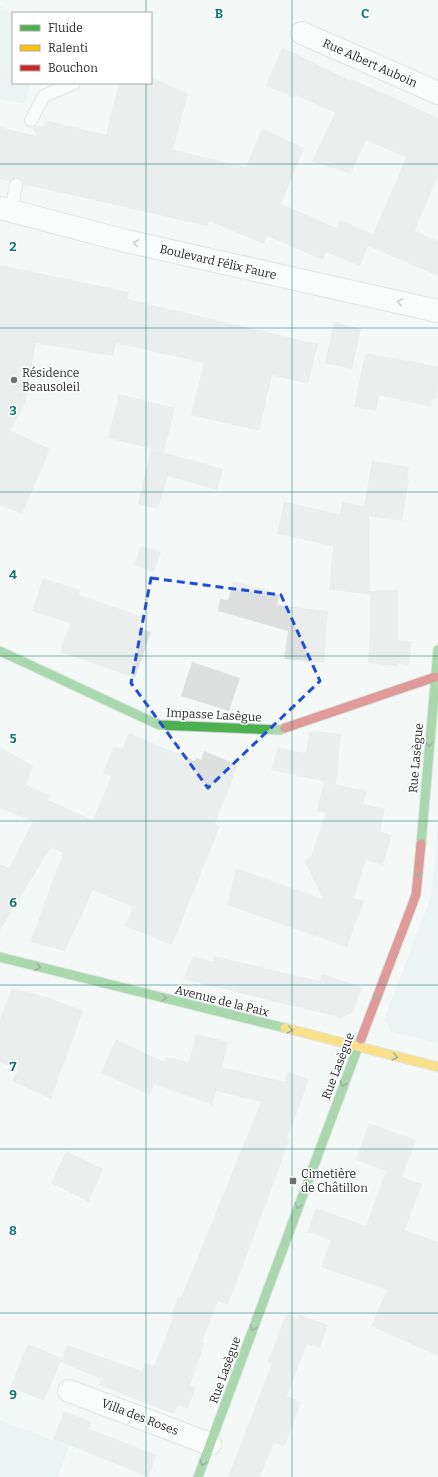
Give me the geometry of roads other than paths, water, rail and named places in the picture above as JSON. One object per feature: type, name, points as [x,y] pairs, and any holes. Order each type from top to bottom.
[{"type":"street","name":"Rue Albert Auboin","points":[[302,33],[438,93]]},
{"type":"street","name":"Boulevard Félix Faure","points":[[6,209],[126,241],[438,311]]},
{"type":"street","name":"Rue Lasègue","points":[[198,1477],[357,1048],[416,895],[438,650]]},
{"type":"street","name":"Impasse Lasègue","points":[[0,651],[159,725],[280,730],[435,677]]},
{"type":"street","name":"Avenue de la Paix","points":[[0,957],[357,1048],[438,1067]]},
{"type":"street","name":"Villa des Roses","points":[[69,1391],[210,1444]]},
{"type":"lane","points":[[31,120],[44,96],[72,84]]},
{"type":"lane","points":[[6,209],[16,185]]},
{"type":"place","name":"Résidence Beausoleil","points":[[14,380]]},
{"type":"place","name":"Cimetière de Châtillon","points":[[293,1181]]}]
